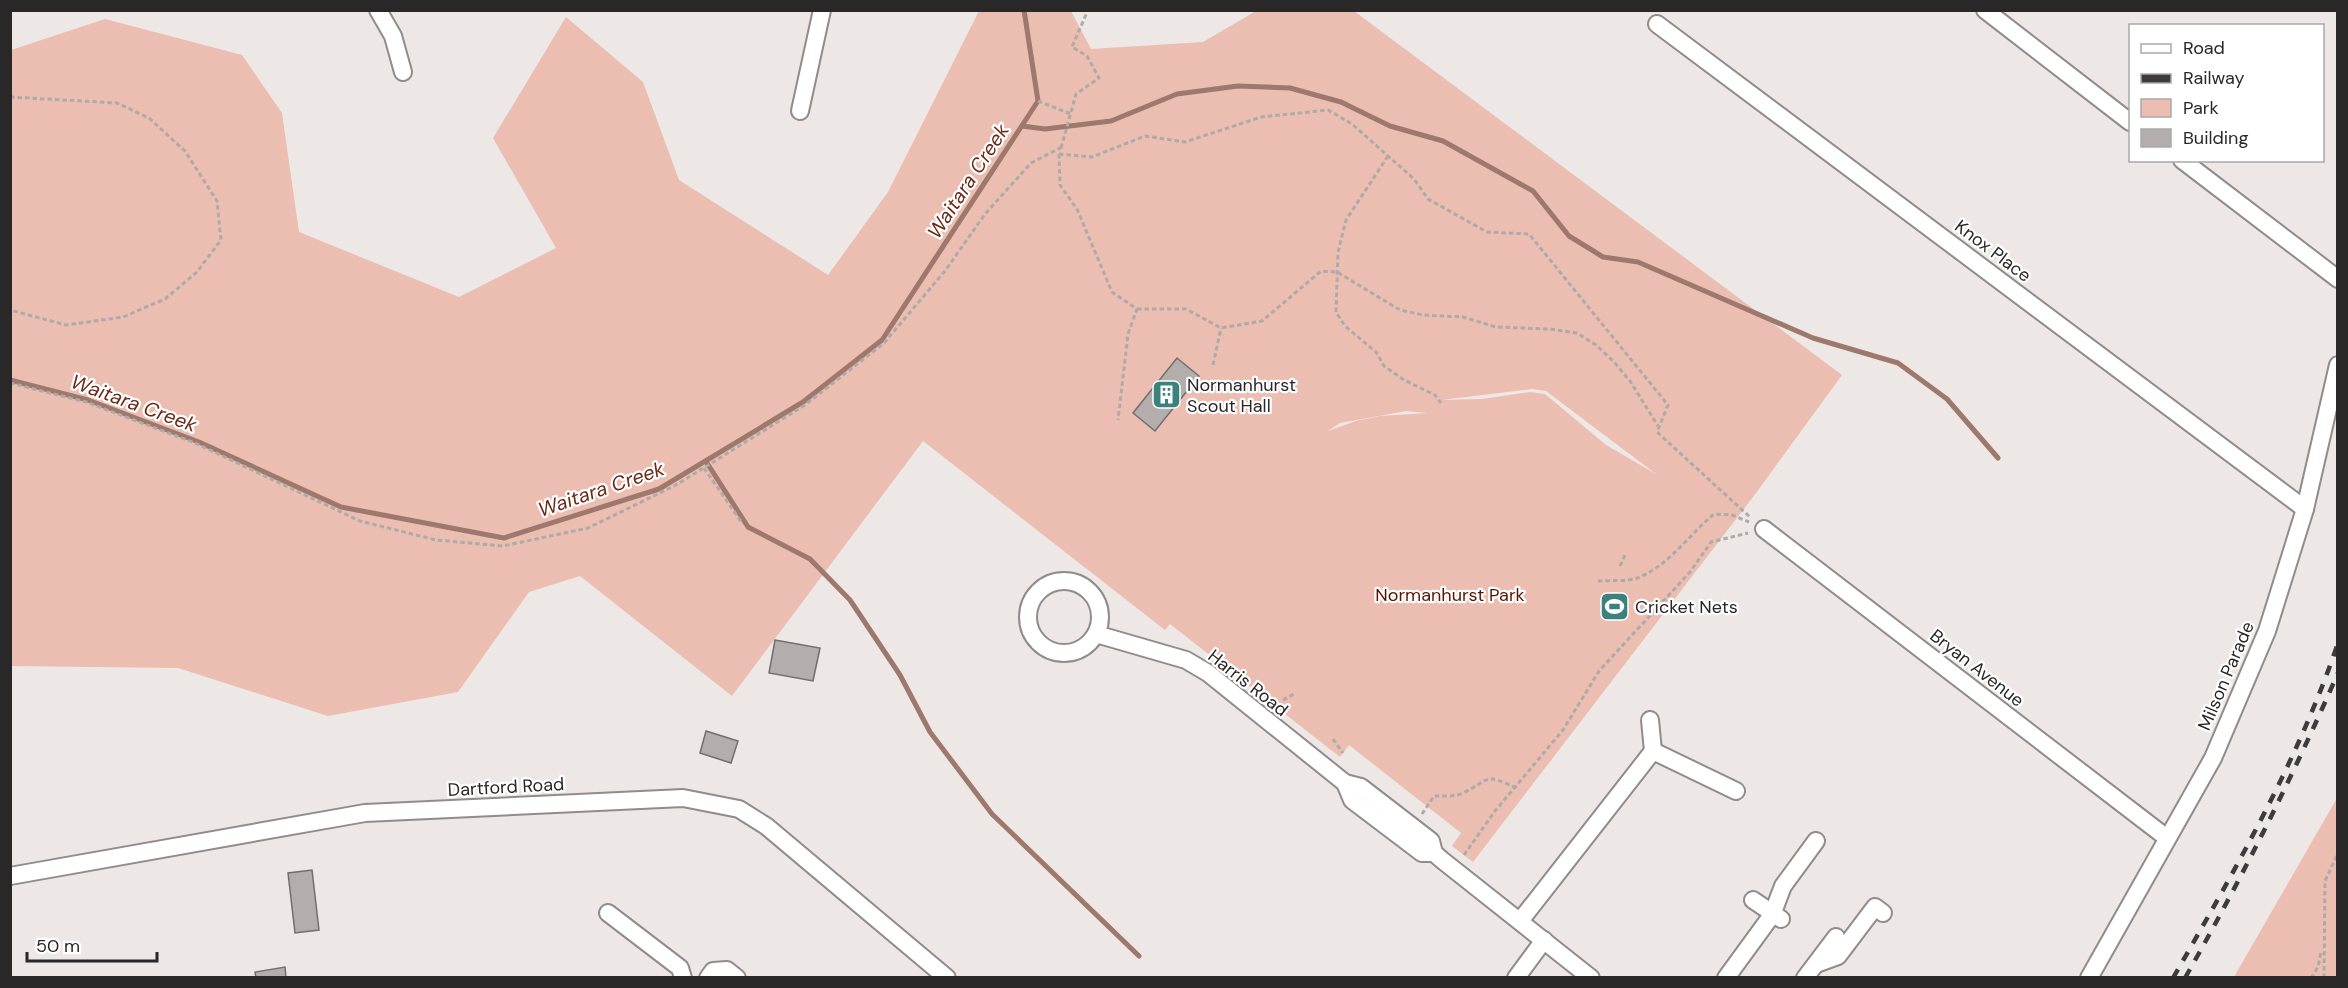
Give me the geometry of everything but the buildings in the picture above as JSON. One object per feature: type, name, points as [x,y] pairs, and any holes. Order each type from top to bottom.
[{"type":"street","points":[[378,10],[393,36],[403,72]]},
{"type":"street","points":[[800,111],[822,10]]},
{"type":"street","points":[[1985,10],[2129,121]]},
{"type":"street","name":"Knox Place","points":[[1657,24],[2305,509]]},
{"type":"street","points":[[2185,162],[2337,279]]},
{"type":"street","name":"Milson Parade","points":[[2089,978],[2213,758],[2267,631],[2305,509],[2337,365]]},
{"type":"street","name":"Bryan Avenue","points":[[1764,529],[2167,838]]},
{"type":"street","points":[[1063,581],[1081,585],[1095,598],[1099,607],[1099,625],[1096,634],[1075,651],[1065,653],[1047,649],[1034,636],[1030,628],[1028,618],[1033,601],[1045,587],[1054,583],[1063,581]]},
{"type":"street","name":"Harris Road","points":[[1096,634],[1186,660],[1208,673],[1345,783],[1361,787],[1431,841],[1434,853],[1591,978]]},
{"type":"street","points":[[1520,921],[1653,751],[1650,720]]},
{"type":"street","points":[[1653,751],[1736,791]]},
{"type":"street","name":"Harris Road","points":[[1345,783],[1352,800],[1422,853],[1434,853]]},
{"type":"street","name":"Dartford Road","points":[[10,876],[365,813],[683,798],[739,809],[766,826],[947,978]]},
{"type":"street","points":[[1726,978],[1777,917],[1783,886],[1816,841]]},
{"type":"street","points":[[1753,900],[1777,917]]},
{"type":"street","points":[[1816,964],[1838,956],[1875,907],[1883,913]]},
{"type":"street","points":[[608,913],[680,968],[683,978]]},
{"type":"street","points":[[1805,978],[1836,937]]},
{"type":"street","points":[[1516,978],[1544,940]]},
{"type":"street","points":[[708,978],[713,971],[727,970],[737,978]]},
{"type":"path","points":[[1088,10],[1072,47],[1087,56],[1099,78],[1076,94],[1059,154],[1060,185],[1077,208],[1112,292],[1137,309],[1186,309],[1221,328],[1262,321],[1321,272],[1337,272],[1400,310],[1423,315],[1463,317],[1496,327],[1549,329],[1577,333],[1614,362],[1630,381],[1659,427]]},
{"type":"path","points":[[10,97],[117,103],[149,118],[184,151],[217,201],[220,240],[197,272],[165,299],[123,317],[66,325],[10,310]]},
{"type":"path","points":[[1038,101],[1071,114]]},
{"type":"path","points":[[1059,154],[1092,157],[1145,136],[1185,142],[1261,117],[1328,110],[1353,124],[1414,179],[1428,199],[1487,232],[1529,234],[1668,405],[1657,432],[1764,529]]},
{"type":"path","points":[[10,383],[86,402],[195,443],[360,521],[436,540],[503,546],[588,528],[704,468],[805,405],[884,343],[945,271],[985,214],[1023,171],[1031,163],[1062,147]]},
{"type":"path","points":[[1388,156],[1346,220],[1338,252],[1336,312],[1345,326],[1376,352],[1384,366],[1404,380],[1435,395],[1441,403]]},
{"type":"path","points":[[1118,420],[1128,334],[1137,309]]},
{"type":"path","points":[[1213,365],[1221,328]]},
{"type":"path","points":[[704,468],[742,523]]},
{"type":"path","points":[[1598,581],[1638,578],[1666,561],[1695,529],[1714,514],[1732,515],[1764,529]]},
{"type":"path","points":[[1454,870],[1495,812],[1563,730],[1599,671],[1690,572],[1711,542],[1764,529]]},
{"type":"path","points":[[1620,566],[1625,555]]},
{"type":"path","points":[[1283,700],[1294,694]]},
{"type":"path","points":[[1333,739],[1343,753]]},
{"type":"path","points":[[1415,829],[1434,796],[1462,794],[1484,779],[1501,781],[1516,788]]},
{"type":"path","points":[[2324,978],[2325,881],[2337,853]]},
{"type":"path","points":[[2311,978],[2318,967],[2325,936]]},
{"type":"green space","name":"Normanhurst Park","points":[[979,11],[1071,11],[1091,49],[1203,42],[1256,11],[1354,11],[1842,375],[1756,493],[1473,862],[1452,846],[1461,833],[1349,745],[1340,757],[1170,624],[1165,630],[923,441],[732,696],[580,576],[529,592],[458,692],[328,716],[178,668],[11,666],[11,50],[105,19],[242,55],[282,113],[299,232],[459,297],[556,248],[493,138],[566,17],[643,82],[679,180],[828,275],[888,192]],"holes":[[[1532,389],[1546,391],[1656,474],[1606,445],[1545,394],[1530,392],[1482,399],[1441,400]],[[1406,411],[1428,413],[1380,416],[1356,421],[1328,431],[1340,423]]]},
{"type":"green space","points":[[2337,798],[2337,977],[2234,977]]},
{"type":"waterway","name":"Waitara Creek","points":[[10,380],[88,400],[199,442],[341,507],[504,538],[659,489],[803,402],[882,340],[1038,101],[1024,10]]},
{"type":"waterway","points":[[1022,126],[1045,129],[1111,121],[1177,94],[1238,86],[1290,88],[1341,102],[1390,126],[1443,141],[1533,191],[1569,236],[1603,257],[1638,262],[1813,338],[1898,363],[1947,399],[1998,458]]},
{"type":"waterway","points":[[707,463],[748,527],[810,559],[850,600],[900,675],[930,732],[992,814],[1139,956]]},
{"type":"railway","points":[[2173,978],[2242,856],[2285,772],[2322,687],[2338,643]]},
{"type":"railway","points":[[2185,978],[2266,827],[2338,673]]},
{"type":"place","name":"Normanhurst Scout Hall","points":[[1166,395]]},
{"type":"place","name":"Cricket Nets","points":[[1614,607]]}]
